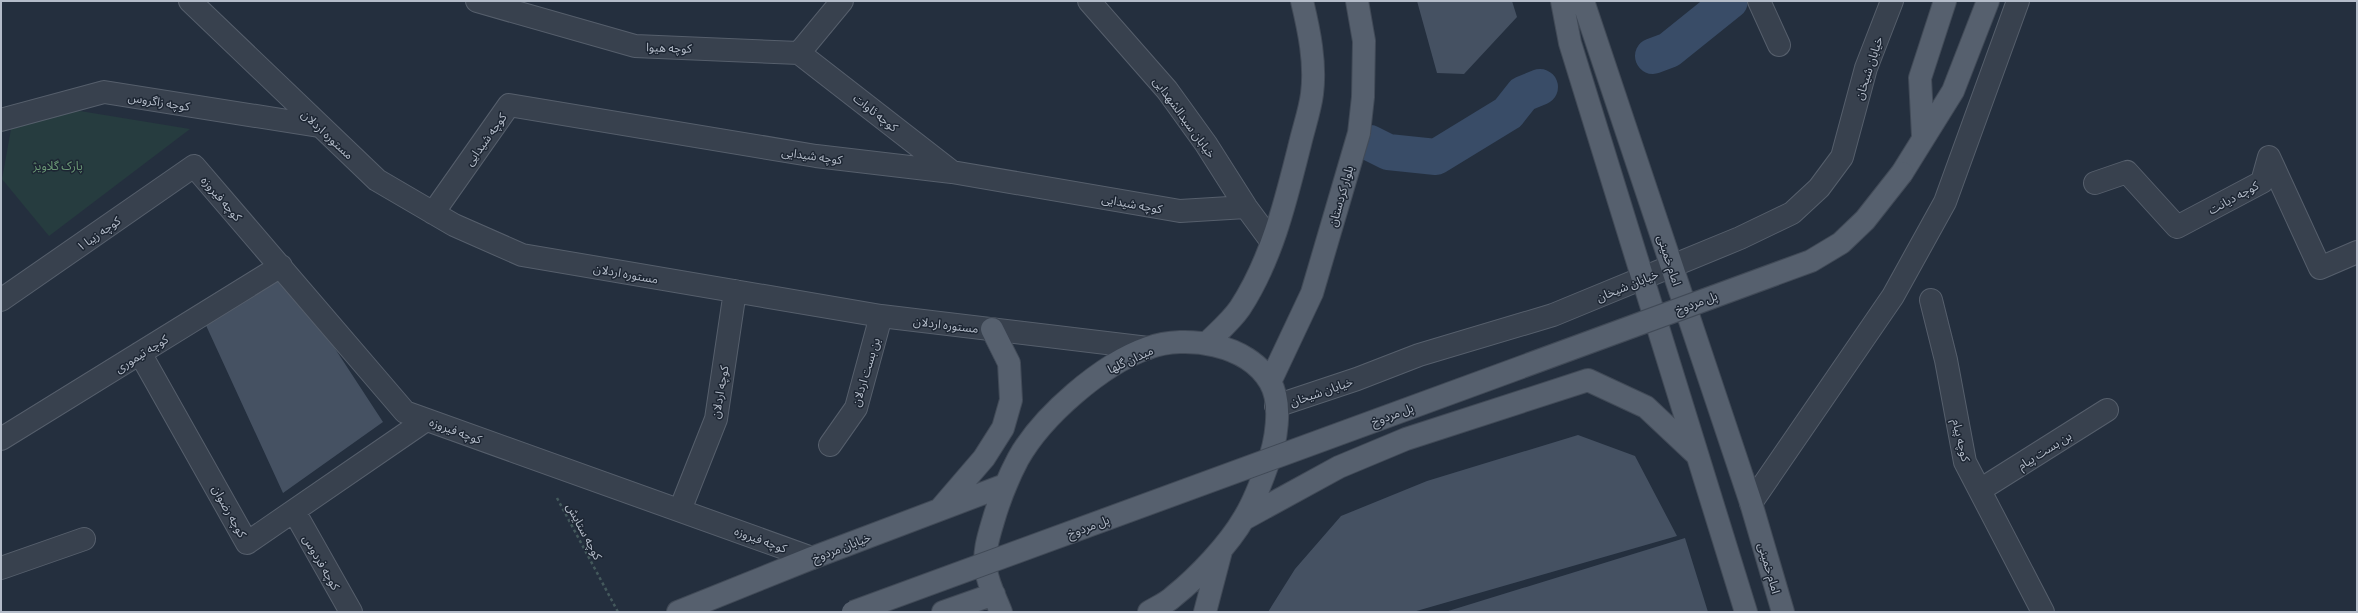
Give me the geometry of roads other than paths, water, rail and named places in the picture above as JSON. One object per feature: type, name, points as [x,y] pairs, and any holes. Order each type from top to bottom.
[{"type":"main road","points":[[1207,343],[1239,309],[1267,257],[1271,241],[1279,221],[1312,93],[1310,36],[1302,1]]},
{"type":"main road","name":"بلوار کردستان","points":[[1270,382],[1312,293],[1359,133],[1364,41],[1357,1]]},
{"type":"main road","points":[[1562,1],[1570,43],[1746,612]]},
{"type":"main road","name":"امام خمینی","points":[[1583,1],[1751,502],[1783,612]]},
{"type":"main road","points":[[1923,136],[1920,78],[1945,1]]},
{"type":"main road","name":"پل مردوخ","points":[[853,612],[1811,261],[1841,243],[1865,220],[1902,173],[1923,136],[1953,91],[1988,1]]},
{"type":"main road","points":[[940,509],[984,458],[1002,428],[1011,400],[1009,363],[992,329]]},
{"type":"main road","name":"میدان گلها","points":[[998,603],[986,570],[986,545],[1005,485],[1019,457],[1041,428],[1065,403],[1097,374],[1148,348],[1189,341],[1207,343],[1241,355],[1270,382]]},
{"type":"main road","points":[[1244,519],[1339,466],[1399,442],[1588,380],[1646,407],[1697,454]]},
{"type":"main road","points":[[1149,612],[1173,597],[1222,547],[1244,519],[1269,461],[1277,432],[1276,406],[1270,382]]},
{"type":"main road","name":"خیابان مردوخ","points":[[678,612],[812,558],[1005,485]]},
{"type":"main road","points":[[1205,612],[1222,547]]},
{"type":"main road","points":[[943,612],[998,603]]},
{"type":"street","name":"مستوره اردلان","points":[[190,1],[376,180],[454,225],[522,255],[881,316],[1148,348]]},
{"type":"street","name":"کوچه هیوا","points":[[477,1],[635,46],[799,53]]},
{"type":"street","points":[[799,53],[842,1]]},
{"type":"street","name":"خیابان سیدالشهدایی","points":[[1089,1],[1167,90],[1206,144],[1246,207],[1271,241]]},
{"type":"street","points":[[1759,1],[1779,45]]},
{"type":"street","name":"خیابان شیخان","points":[[1276,406],[1357,379],[1419,355],[1553,315],[1740,238],[1792,213],[1819,188],[1842,157],[1866,68],[1892,1]]},
{"type":"street","points":[[1751,502],[1893,296],[1945,202],[2018,1]]},
{"type":"street","name":"کوچه ئاوات","points":[[799,53],[952,172]]},
{"type":"street","name":"کوچه زاگروس","points":[[1,120],[104,92],[319,126]]},
{"type":"street","name":"کوچه شیدایی","points":[[433,213],[509,105],[816,156],[952,172],[1180,211],[1246,207]]},
{"type":"street","name":"کوچه دیانت","points":[[2096,183],[2127,172],[2178,227],[2262,182],[2269,157],[2320,268],[2357,252]]},
{"type":"street","name":"کوچه فیروزه","points":[[194,166],[405,412],[812,558]]},
{"type":"street","name":"کوچه زیبا ۱","points":[[1,300],[194,166]]},
{"type":"street","name":"کوچه تیموری","points":[[1,439],[280,266]]},
{"type":"street","name":"کوچه اردلان","points":[[680,510],[716,419],[735,291]]},
{"type":"street","name":"کوچه پیام","points":[[1931,300],[1946,360],[1965,462],[2042,612]]},
{"type":"street","name":"بن بست اردلان","points":[[830,444],[856,408],[881,316]]},
{"type":"street","name":"کوچه رضوان","points":[[140,353],[248,543],[426,420]]},
{"type":"street","name":"بن بست پیام","points":[[1980,490],[2107,410]]},
{"type":"street","name":"کوچه فردوس","points":[[294,511],[351,612]]},
{"type":"street","points":[[1,568],[84,539]]},
{"type":"waterway","points":[[1653,56],[1669,50],[1730,1]]},
{"type":"waterway","points":[[1370,143],[1388,152],[1436,157],[1508,113],[1523,94],[1540,87]]},
{"type":"park label","name":"پارک گلاویژ","points":[[58,165]]}]
